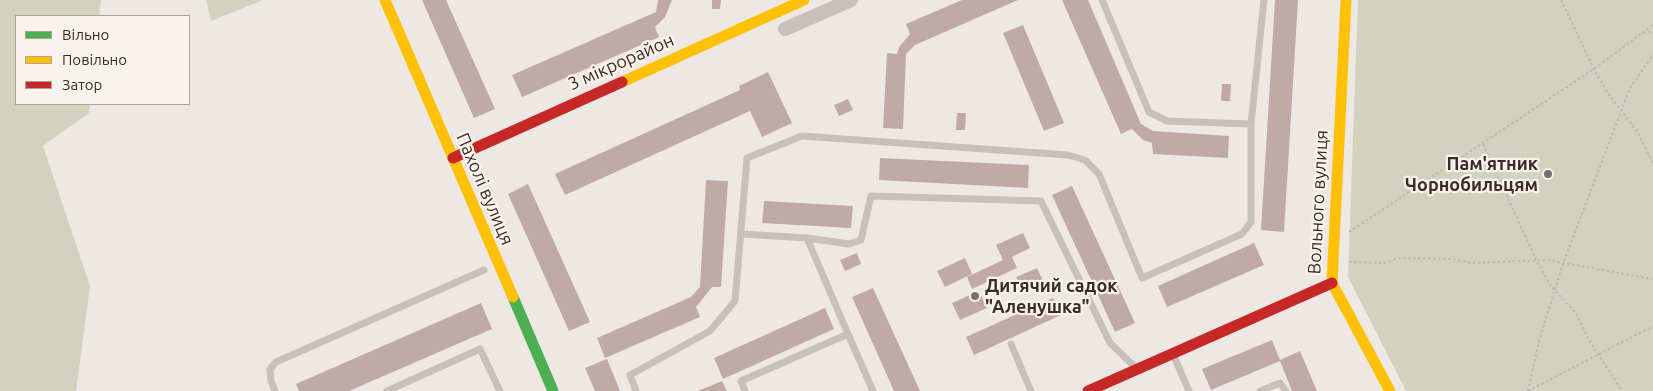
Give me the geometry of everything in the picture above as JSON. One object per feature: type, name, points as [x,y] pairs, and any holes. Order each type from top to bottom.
[{"type":"street","name":"Пахолі вулиця","points":[[385,0],[549,390]]},
{"type":"street","name":"3 мікрорайон","points":[[453,158],[804,0]]},
{"type":"street","points":[[785,29],[852,0]]},
{"type":"street","name":"Вольного вулиця","points":[[1346,0],[1332,283],[1390,391]]},
{"type":"street","points":[[1088,391],[1332,283]]},
{"type":"lane","points":[[1102,0],[1149,112],[1167,121],[1251,124]]},
{"type":"lane","points":[[636,391],[630,375],[710,331],[735,301],[747,158],[802,136],[1068,155],[1085,160],[1099,174],[1142,278],[1242,234],[1251,222],[1251,124],[1264,0]]},
{"type":"lane","points":[[742,234],[807,238],[849,244],[861,240],[871,196],[1041,202],[1110,343],[1138,369]]},
{"type":"lane","points":[[807,238],[873,391]]},
{"type":"lane","points":[[275,391],[271,381],[270,369],[276,362],[484,270]]},
{"type":"lane","points":[[745,391],[741,381],[848,334]]},
{"type":"lane","points":[[1011,344],[1031,391]]},
{"type":"lane","points":[[387,391],[480,349],[500,391]]},
{"type":"lane","points":[[1173,353],[1188,391]]},
{"type":"lane","points":[[1260,391],[1280,383],[1286,391]]},
{"type":"path","points":[[1561,0],[1594,70],[1607,92],[1622,109],[1637,131],[1653,163]]},
{"type":"path","points":[[1347,233],[1594,70],[1653,25]]},
{"type":"path","points":[[1643,32],[1653,32]]},
{"type":"path","points":[[1528,391],[1540,337],[1564,261],[1587,206],[1630,88],[1653,55]]},
{"type":"path","points":[[1483,143],[1537,262],[1551,286],[1576,313],[1598,354],[1622,391]]},
{"type":"path","points":[[1344,262],[1384,263],[1398,258],[1452,258],[1471,263],[1547,260],[1653,279]]},
{"type":"path","points":[[1528,391],[1653,326]]},
{"type":"green space","points":[[0,0],[101,0],[99,15],[15,15],[15,105],[90,105],[89,113],[43,146],[90,286],[76,391],[0,391]]},
{"type":"green space","points":[[206,0],[263,0],[211,21]]},
{"type":"green space","points":[[1358,0],[1653,0],[1653,391],[1406,391],[1348,277]]},
{"type":"building","points":[[422,0],[446,0],[495,109],[474,118]]},
{"type":"building","points":[[658,0],[672,0],[665,17],[655,27],[659,37],[522,97],[512,75],[656,12]]},
{"type":"building","points":[[712,0],[721,0],[720,9],[712,9]]},
{"type":"building","points":[[962,0],[1018,0],[915,45],[906,54],[903,129],[883,128],[887,53],[897,54],[899,47],[910,34],[906,24]]},
{"type":"building","points":[[1062,0],[1088,0],[1141,124],[1153,131],[1229,136],[1228,158],[1153,154],[1152,143],[1143,140],[1132,129],[1121,134]]},
{"type":"building","points":[[1275,0],[1298,0],[1284,232],[1261,230]]},
{"type":"building","points":[[1023,25],[1064,123],[1044,131],[1003,33]]},
{"type":"building","points":[[768,72],[792,123],[762,137],[750,111],[565,195],[555,174],[740,90],[739,86]]},
{"type":"building","points":[[1222,84],[1231,84],[1230,101],[1221,101]]},
{"type":"building","points":[[848,99],[853,110],[839,116],[834,105]]},
{"type":"building","points":[[957,113],[966,113],[965,130],[956,130]]},
{"type":"building","points":[[880,158],[1029,165],[1028,188],[879,180]]},
{"type":"building","points":[[706,180],[728,181],[721,287],[712,287],[696,307],[700,317],[605,358],[597,338],[691,297],[700,287]]},
{"type":"building","points":[[528,184],[590,322],[569,331],[508,194]]},
{"type":"building","points":[[1072,186],[1135,323],[1115,332],[1052,195]]},
{"type":"building","points":[[764,201],[853,206],[851,228],[762,223]]},
{"type":"building","points":[[1023,233],[1030,248],[1012,257],[1017,268],[972,289],[967,277],[1003,260],[996,245]]},
{"type":"building","points":[[1254,243],[1264,265],[1167,307],[1158,286]]},
{"type":"building","points":[[857,253],[861,264],[845,271],[840,260]]},
{"type":"building","points":[[965,258],[972,274],[945,287],[937,271]]},
{"type":"building","points":[[1037,268],[1044,283],[1023,292],[1016,277]]},
{"type":"building","points":[[873,288],[920,391],[894,391],[852,297]]},
{"type":"building","points":[[979,291],[987,308],[960,320],[952,303]]},
{"type":"building","points":[[1053,298],[1061,315],[974,355],[966,337]]},
{"type":"building","points":[[481,303],[492,329],[349,391],[299,391],[296,384]]},
{"type":"building","points":[[825,308],[834,329],[723,379],[714,358]]},
{"type":"building","points":[[1272,340],[1280,360],[1300,351],[1317,391],[1292,391],[1280,361],[1211,390],[1202,369]]},
{"type":"building","points":[[607,359],[620,391],[595,391],[585,368]]},
{"type":"building","points":[[722,381],[727,391],[698,391]]},
{"type":"traffic: fast","points":[[513,297],[553,391]]},
{"type":"traffic: slow","points":[[385,0],[513,297]]},
{"type":"traffic: slow","points":[[622,82],[804,0]]},
{"type":"traffic: slow","points":[[1346,0],[1332,283],[1390,391]]},
{"type":"traffic: jam","points":[[453,158],[622,82]]},
{"type":"traffic: jam","points":[[1088,391],[1332,283]]},
{"type":"place","name":"Пам'ятник Чорнобильцям","points":[[1548,174]]},
{"type":"place","name":"Дитячий садок \"Аленушка\"","points":[[975,296]]}]
